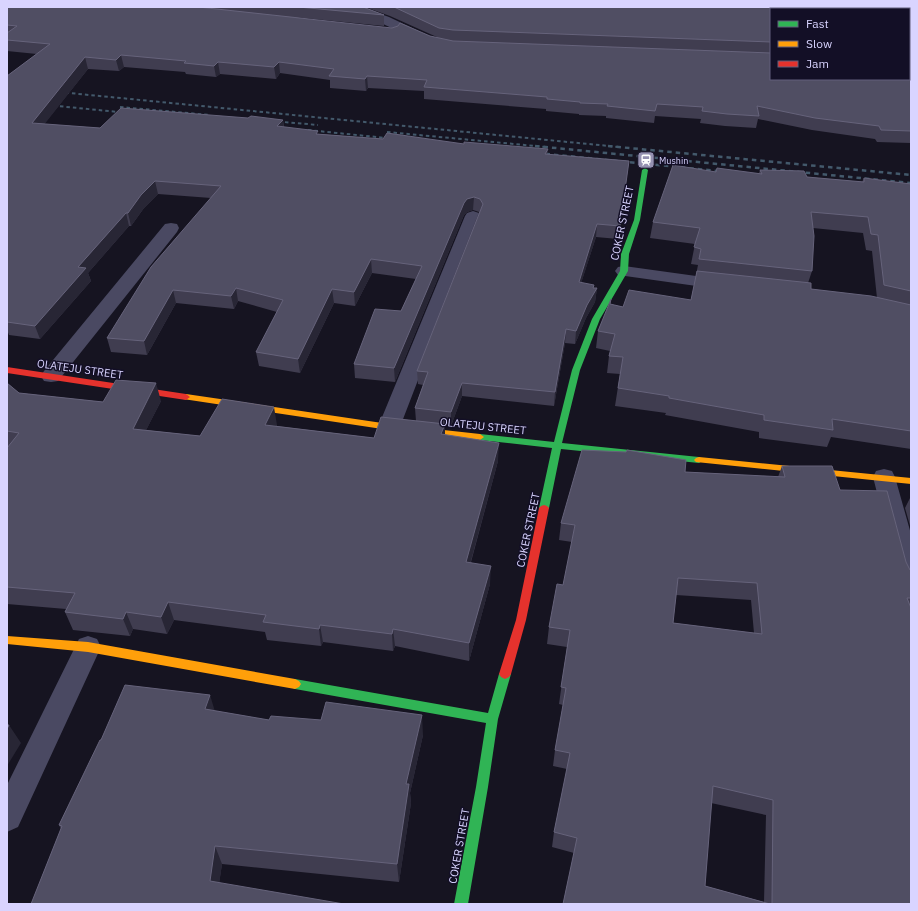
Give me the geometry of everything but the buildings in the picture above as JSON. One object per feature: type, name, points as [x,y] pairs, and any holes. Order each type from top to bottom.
[{"type":"street","points":[[350,7],[385,20],[429,41],[382,31]]},
{"type":"street","name":"COKER STREET","points":[[461,904],[482,788],[492,719],[521,620],[557,446],[576,370],[596,319],[624,271],[625,254],[637,220],[645,170]]},
{"type":"street","points":[[389,427],[473,216]]},
{"type":"street","points":[[51,376],[171,228]]},
{"type":"street","points":[[624,271],[744,287]]},
{"type":"street","name":"OLATEJU STREET","points":[[7,370],[389,427],[557,446],[884,477],[911,481]]},
{"type":"street","points":[[884,477],[911,578]]},
{"type":"street","points":[[7,640],[88,647],[492,719]]},
{"type":"street","points":[[7,817],[88,647]]},
{"type":"railway","points":[[59,92],[619,147]]},
{"type":"railway","points":[[47,105],[129,113]]},
{"type":"railway","points":[[120,107],[210,115]]},
{"type":"railway","points":[[272,121],[318,125]]},
{"type":"railway","points":[[308,130],[396,139]]},
{"type":"railway","points":[[387,132],[546,147]]},
{"type":"railway","points":[[535,146],[911,183]]},
{"type":"railway","points":[[608,146],[911,175]]},
{"type":"railway","points":[[537,153],[728,172]]},
{"type":"traffic: fast","points":[[544,508],[557,446],[576,370],[596,319],[624,271],[625,254],[637,220],[645,170]]},
{"type":"traffic: fast","points":[[480,437],[699,460]]},
{"type":"traffic: fast","points":[[461,904],[482,787],[492,719],[505,674]]},
{"type":"traffic: fast","points":[[295,684],[492,719]]},
{"type":"traffic: slow","points":[[186,397],[389,427],[480,437]]},
{"type":"traffic: slow","points":[[699,460],[911,481]]},
{"type":"traffic: slow","points":[[7,640],[88,647],[295,684]]},
{"type":"traffic: jam","points":[[7,370],[186,397]]},
{"type":"traffic: jam","points":[[505,674],[521,620],[544,508]]},
{"type":"place","name":"Mushin","points":[[646,160]]}]
